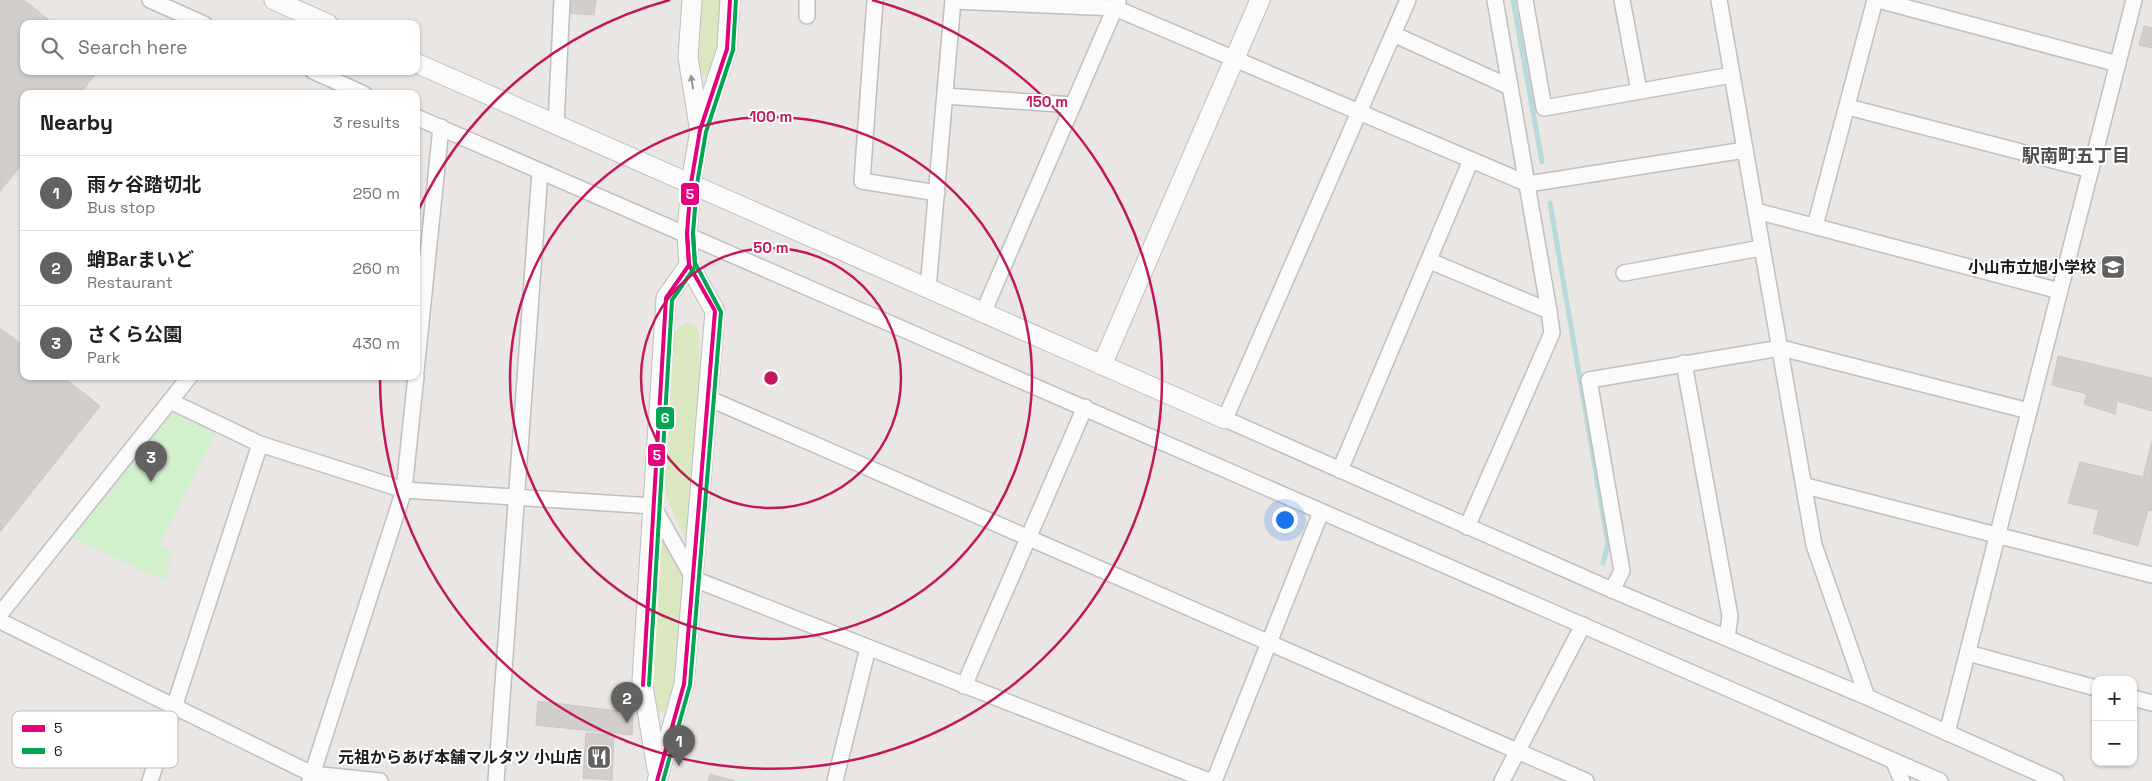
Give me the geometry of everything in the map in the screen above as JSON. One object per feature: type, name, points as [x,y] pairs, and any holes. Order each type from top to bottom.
[{"type":"street","points":[[150,0],[195,20]]},
{"type":"street","points":[[274,0],[319,20]]},
{"type":"street","points":[[556,124],[562,0]]},
{"type":"street","points":[[692,0],[688,57],[700,130]]},
{"type":"street","points":[[658,777],[684,684],[715,311],[689,265],[686,233],[691,183],[700,130],[727,49],[730,0]]},
{"type":"street","points":[[807,0],[807,16]]},
{"type":"street","points":[[875,0],[862,181],[936,193]]},
{"type":"street","points":[[1102,364],[1260,0]]},
{"type":"street","points":[[1226,419],[1408,0]]},
{"type":"street","points":[[1467,527],[1552,332],[1495,0]]},
{"type":"street","points":[[1525,0],[1544,108],[1732,75]]},
{"type":"street","points":[[1622,0],[1639,91]]},
{"type":"street","points":[[1719,0],[1761,248],[1806,486],[1814,545],[1867,697]]},
{"type":"street","points":[[1815,226],[1877,0],[2118,64]]},
{"type":"street","points":[[1947,733],[2134,0]]},
{"type":"street","points":[[928,289],[953,1],[1117,4],[1234,59],[1528,184],[1745,150]]},
{"type":"street","points":[[983,313],[1117,4]]},
{"type":"street","points":[[1393,34],[1510,87]]},
{"type":"street","points":[[420,65],[1102,364],[1467,527],[1867,697],[2056,781]]},
{"type":"street","points":[[322,75],[355,90]]},
{"type":"street","points":[[945,96],[1073,105]]},
{"type":"street","points":[[1848,107],[2091,170]]},
{"type":"street","points":[[420,118],[1940,781]]},
{"type":"street","points":[[420,332],[441,127]]},
{"type":"street","points":[[1340,470],[1430,261],[1471,160]]},
{"type":"street","points":[[496,781],[540,171]]},
{"type":"street","points":[[1756,211],[2060,291]]},
{"type":"street","points":[[1624,273],[1761,248]]},
{"type":"street","points":[[1430,261],[1549,311]]},
{"type":"street","points":[[658,777],[642,680],[666,298],[689,265]]},
{"type":"street","points":[[1612,590],[1622,572],[1590,380],[1781,348],[2029,411]]},
{"type":"street","points":[[1684,363],[1730,616],[1727,638]]},
{"type":"street","points":[[0,614],[187,380]]},
{"type":"street","points":[[311,778],[404,490],[416,380]]},
{"type":"street","points":[[708,398],[1586,781]]},
{"type":"street","points":[[170,401],[260,444],[404,490],[653,506]]},
{"type":"street","points":[[964,686],[1085,407]]},
{"type":"street","points":[[173,711],[260,444]]},
{"type":"street","points":[[1806,486],[2152,575]]},
{"type":"street","points":[[653,506],[694,579],[1209,781]]},
{"type":"street","points":[[1214,781],[1321,512]]},
{"type":"street","points":[[0,621],[174,707],[311,778],[380,781]]},
{"type":"street","points":[[1502,781],[1583,625]]},
{"type":"street","points":[[835,781],[868,648]]},
{"type":"street","points":[[1968,653],[2092,687]]},
{"type":"street","points":[[2137,699],[2152,703]]},
{"type":"street","points":[[1894,762],[1902,781]]},
{"type":"street","points":[[150,781],[154,768]]},
{"type":"green space","points":[[697,0],[726,0],[723,46],[711,76],[704,76],[697,72]]},
{"type":"green space","points":[[683,324],[694,325],[699,331],[700,382],[688,536],[685,538],[664,491],[674,333]]},
{"type":"green space","points":[[171,406],[218,429],[160,544],[173,552],[164,581],[69,536]]},
{"type":"green space","points":[[661,530],[685,579],[675,689],[664,711],[660,713],[657,710],[653,686]]},
{"type":"building","points":[[0,0],[24,0],[49,20],[20,20],[20,75],[95,75],[83,90],[20,90],[20,167],[0,191]]},
{"type":"building","points":[[571,0],[596,0],[594,15],[569,13]]},
{"type":"building","points":[[2144,26],[2152,28],[2152,48],[2139,45]]},
{"type":"building","points":[[0,328],[20,343],[20,380],[67,380],[100,406],[0,532]]},
{"type":"building","points":[[2058,356],[2152,378],[2152,411],[2117,401],[2115,414],[2084,404],[2087,394],[2052,385]]},
{"type":"building","points":[[2152,441],[2152,511],[2148,510],[2138,546],[2093,533],[2099,510],[2068,503],[2080,462],[2143,477]]},
{"type":"building","points":[[538,701],[633,713],[632,735],[536,725]]},
{"type":"building","name":"元祖からあげ本舗マルタツ 小山店","points":[[586,733],[614,735],[612,780],[583,778]]},
{"type":"building","points":[[710,774],[735,781],[708,781]]},
{"type":"waterway","points":[[1513,0],[1542,162]]},
{"type":"waterway","points":[[1550,203],[1608,544],[1603,563]]},
{"type":"transit line","name":"5","points":[[657,781],[684,684],[715,311],[689,265],[687,233],[691,183],[700,130],[727,49],[730,0]]},
{"type":"transit line","name":"6","points":[[663,781],[690,685],[721,312],[695,263],[693,233],[697,184],[706,132],[733,50],[736,0]]},
{"type":"transit line","name":"5","points":[[643,685],[666,298],[689,265],[687,233]]},
{"type":"transit line","name":"6","points":[[649,685],[672,300],[695,267],[693,233]]},
{"type":"place","name":"小山市立旭小学校","points":[[2113,267]]},
{"type":"place","name":"さくら公園","points":[[151,482]]},
{"type":"place","name":"蛸Barまいど","points":[[627,723]]},
{"type":"place","name":"元祖からあげ本舗マルタツ 小山店","points":[[599,757]]},
{"type":"place","name":"雨ヶ谷踏切北","points":[[679,766]]},
{"type":"district","name":"駅南町五丁目","points":[[2076,156]]}]
